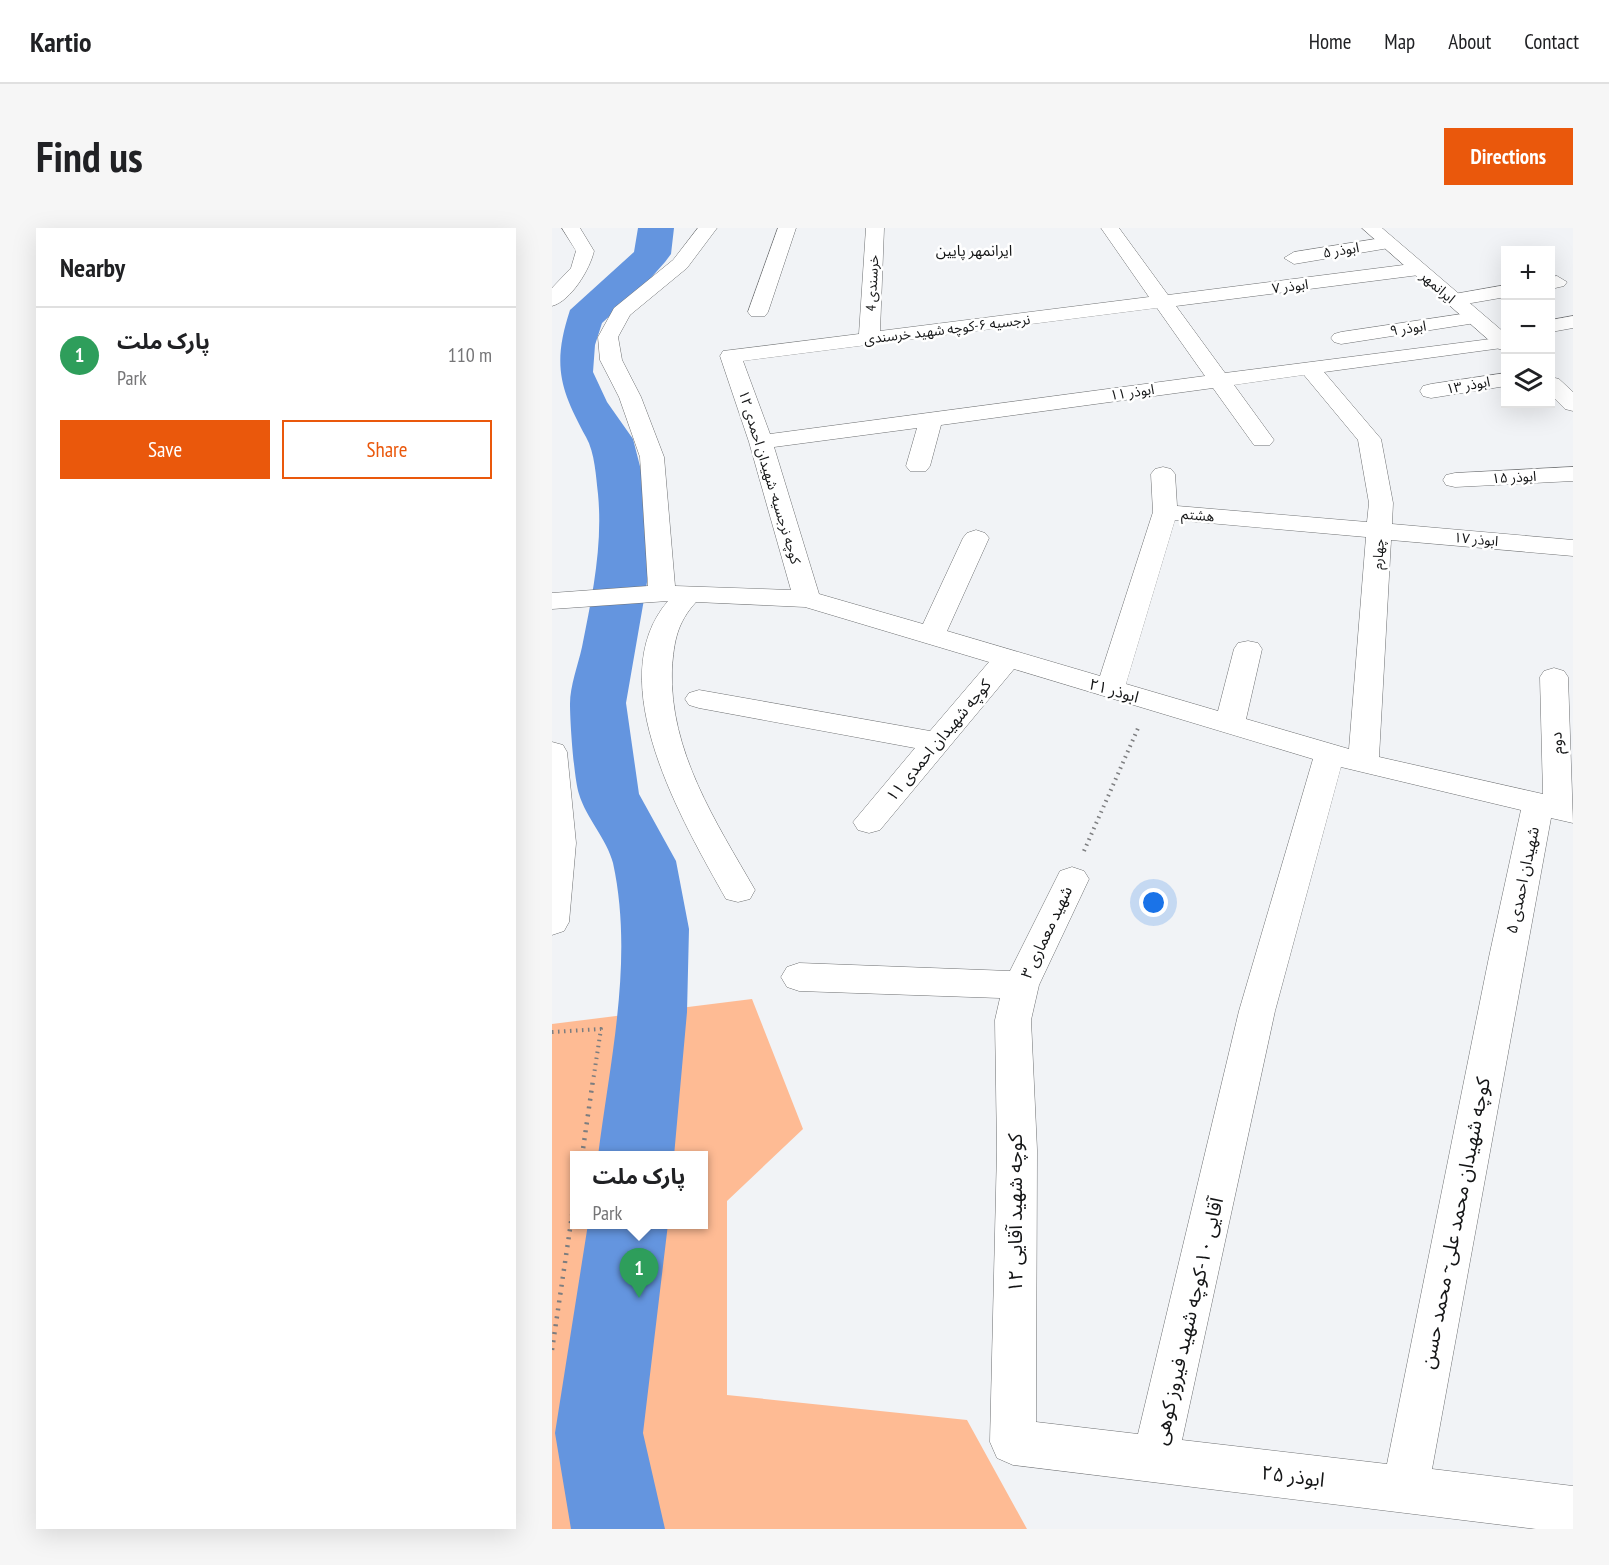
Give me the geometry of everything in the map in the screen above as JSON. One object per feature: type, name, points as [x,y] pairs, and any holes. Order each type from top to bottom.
[{"type":"street","points":[[552,300],[580,269],[585,251],[571,228]]},
{"type":"street","points":[[708,228],[680,264],[621,312],[608,337],[611,360],[630,397],[652,457],[668,594],[656,697],[661,730],[684,788],[738,890]]},
{"type":"street","points":[[758,312],[787,228]]},
{"type":"street","name":"خرسندی 4","points":[[869,339],[875,228]]},
{"type":"street","name":"ایرانمهر","points":[[1371,228],[1501,338]]},
{"type":"street","points":[[1112,232],[1262,440]]},
{"type":"street","name":"۵ ابوذر","points":[[1294,258],[1388,243]]},
{"type":"street","name":"۷ ابوذر","points":[[1162,302],[1419,269]]},
{"type":"street","points":[[1454,300],[1501,292]]},
{"type":"street","name":"نرجسیه ۶-کوچه شهید خرسندی","points":[[732,356],[1162,302]]},
{"type":"street","name":"۹ ابوذر","points":[[1341,338],[1475,318]]},
{"type":"street","points":[[1555,325],[1573,322]]},
{"type":"street","name":"ابوذر ۱۱","points":[[761,442],[1309,368],[1501,339]]},
{"type":"street","name":"کوچه نرجسیه- شهیدان احمدی ۱۲","points":[[732,356],[761,442],[807,599]]},
{"type":"street","name":"چهارم","points":[[1309,368],[1369,439],[1381,503],[1363,763]]},
{"type":"street","name":"۱۳ ابوذر","points":[[1431,391],[1501,380]]},
{"type":"street","points":[[1555,388],[1573,404]]},
{"type":"street","points":[[918,466],[932,419]]},
{"type":"street","points":[[1162,474],[1165,513]]},
{"type":"street","name":"۱۵ ابوذر","points":[[1455,480],[1573,474]]},
{"type":"street","name":"هشتم","points":[[1110,689],[1165,513],[1379,531]]},
{"type":"street","name":"۱۷ ابوذر","points":[[1379,531],[1573,548]]},
{"type":"street","points":[[931,636],[976,538]]},
{"type":"street","name":"۲۱ ابوذر","points":[[552,601],[668,594],[807,599],[1363,763],[1557,808]]},
{"type":"street","points":[[1230,723],[1248,649]]},
{"type":"street","name":"کوچه شهیدان احمدی ۱۱","points":[[869,822],[1007,659]]},
{"type":"street","name":"دوم","points":[[1554,677],[1557,808]]},
{"type":"street","points":[[699,699],[936,742]]},
{"type":"street","name":"آقایی ۱۰-کوچه شهید فیروز کوهی","points":[[1155,1459],[1220,1183],[1257,1011],[1330,753]]},
{"type":"street","points":[[552,922],[560,843],[553,766]]},
{"type":"street","name":"شهیدان احمدی ۵","points":[[1506,957],[1557,808]]},
{"type":"street","name":"شهید معماری ۳","points":[[1021,985],[1072,879]]},
{"type":"street","name":"کوچه شهیدان محمد علی~ محمد حسن","points":[[1405,1489],[1506,957]]},
{"type":"street","points":[[799,977],[1021,985]]},
{"type":"street","name":"کوچه شهید آقایی ۱۲","points":[[1013,1442],[1017,1150],[1013,1020],[1021,985]]},
{"type":"street","name":"ابوذر ۲۵","points":[[1013,1442],[1573,1509]]},
{"type":"path","points":[[1072,879],[1150,700]]},
{"type":"path","points":[[552,1032],[601,1029],[583,1151]]},
{"type":"path","points":[[552,1350],[570,1229]]},
{"type":"shaded area","points":[[752,999],[803,1129],[727,1201],[727,1395],[967,1420],[1027,1529],[552,1529],[552,1024]]},
{"type":"waterway","points":[[637,1151],[652,1012],[656,929],[644,861],[609,794],[598,703],[621,582],[624,512],[620,478],[610,439],[585,402],[572,372],[574,345],[584,318],[636,272],[652,254],[656,228]]},
{"type":"waterway","points":[[618,1529],[599,1433],[627,1229]]},
{"type":"place","name":"پارک ملت","points":[[639,1298]]},
{"type":"district","name":"ایرانمهر پایین","points":[[974,250]]}]
